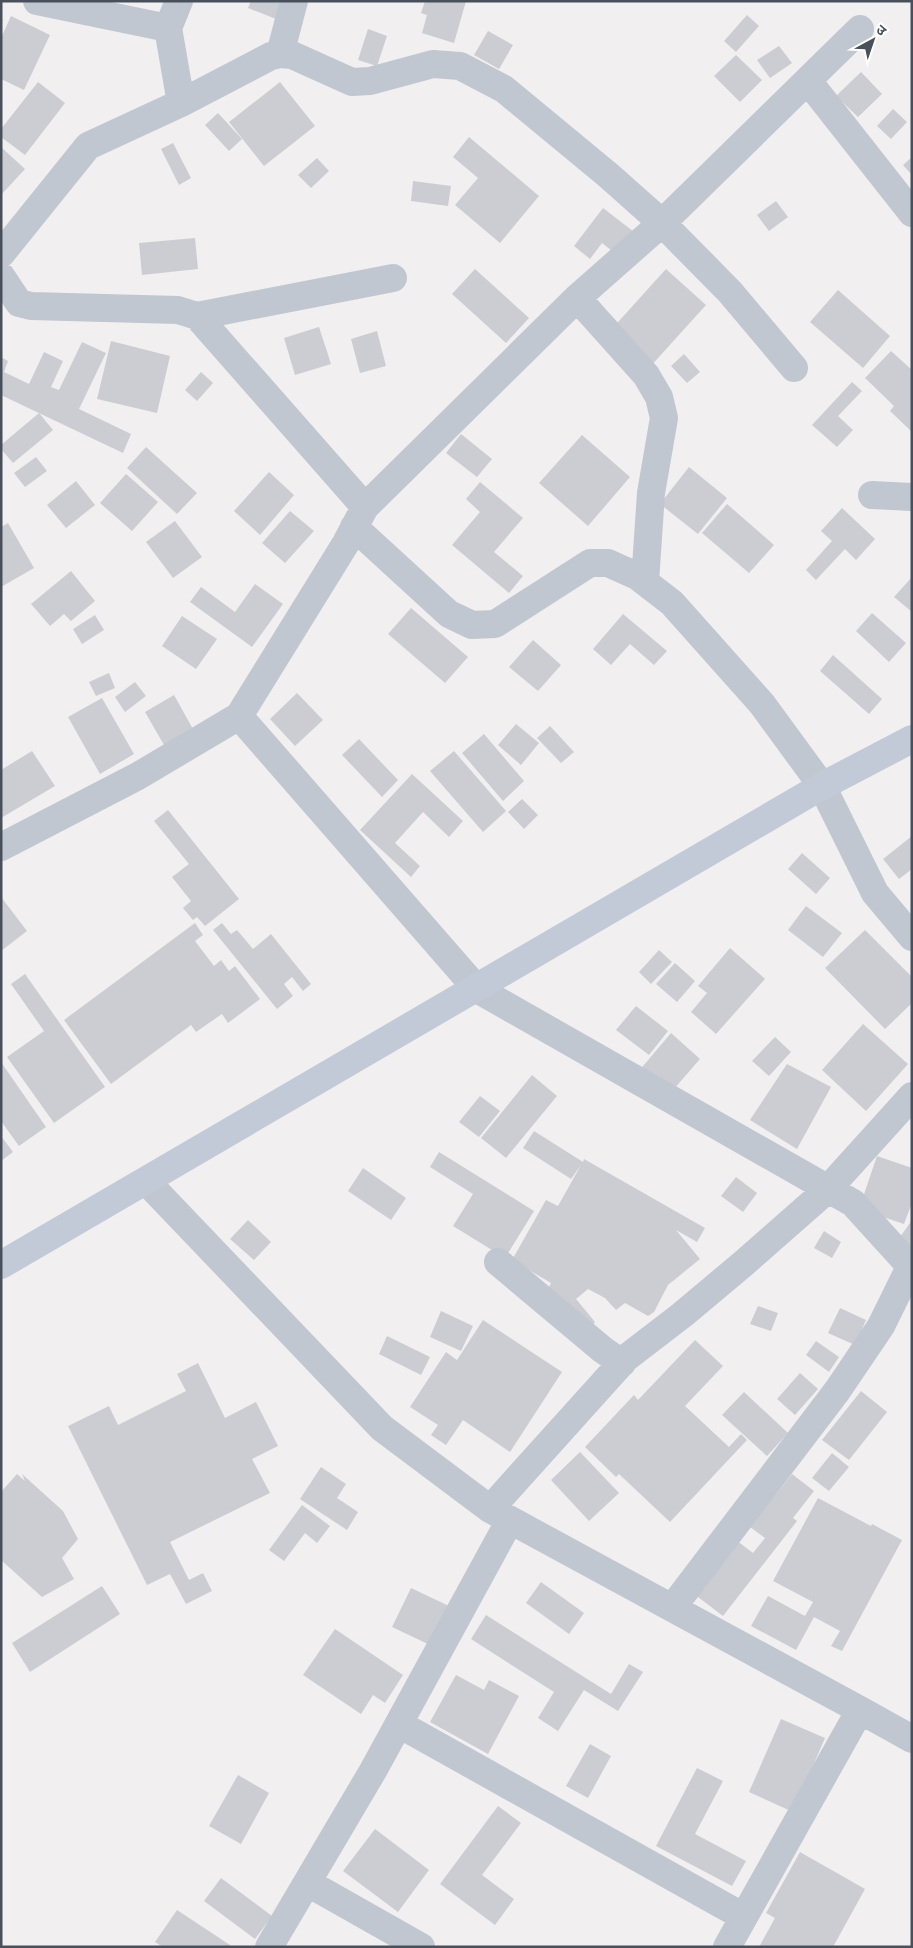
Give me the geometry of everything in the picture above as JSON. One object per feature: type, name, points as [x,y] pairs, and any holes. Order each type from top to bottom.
[{"type":"main road","points":[[1,1265],[822,786],[912,739]]},
{"type":"street","points":[[37,1],[102,7],[168,28]]},
{"type":"street","points":[[179,1],[168,28],[181,103]]},
{"type":"street","points":[[280,54],[294,1]]},
{"type":"street","points":[[1,847],[138,776],[239,716],[360,517],[577,298],[662,223],[860,29]]},
{"type":"street","points":[[1,254],[88,146],[181,103],[271,56],[280,54],[292,55],[352,82],[370,81],[433,64],[460,66],[504,89],[662,223],[730,292],[794,368]]},
{"type":"street","points":[[808,82],[912,213]]},
{"type":"street","points":[[1,276],[19,303],[31,306],[178,310],[197,316],[393,278]]},
{"type":"street","points":[[577,298],[646,374],[659,397],[664,418],[651,493],[645,582]]},
{"type":"street","points":[[197,316],[360,517],[449,614],[472,625],[494,624],[590,563],[608,563],[637,576],[672,603],[762,704],[822,786],[875,893],[912,937]]},
{"type":"street","points":[[872,495],[912,497]]},
{"type":"street","points":[[239,716],[477,989],[852,1204],[911,1268],[880,1326],[837,1391],[672,1608]]},
{"type":"street","points":[[269,1947],[399,1724],[500,1514],[622,1363],[744,1263],[827,1190],[912,1096]]},
{"type":"street","points":[[146,1181],[382,1428],[500,1514],[912,1739]]},
{"type":"street","points":[[498,1262],[603,1350],[622,1363]]},
{"type":"street","points":[[727,1947],[860,1710]]},
{"type":"street","points":[[399,1724],[744,1917]]},
{"type":"street","points":[[308,1882],[422,1947]]},
{"type":"building","points":[[251,1],[283,1],[276,19],[248,8]]},
{"type":"building","points":[[425,1],[466,1],[454,43],[422,33],[427,15],[421,13]]},
{"type":"building","points":[[747,15],[759,26],[736,52],[724,41]]},
{"type":"building","points":[[11,16],[50,35],[24,90],[1,79],[1,38]]},
{"type":"building","points":[[368,29],[387,36],[377,66],[358,60]]},
{"type":"building","points":[[488,31],[513,45],[499,69],[474,55]]},
{"type":"building","points":[[779,46],[792,63],[770,78],[757,60]]},
{"type":"building","points":[[736,55],[762,80],[740,102],[714,76]]},
{"type":"building","points":[[861,72],[882,94],[858,117],[836,96]]},
{"type":"building","points":[[38,82],[65,103],[25,155],[1,137],[1,129]]},
{"type":"building","points":[[280,82],[315,126],[264,166],[229,122]]},
{"type":"building","points":[[893,109],[907,122],[891,139],[877,126]]},
{"type":"building","points":[[218,113],[242,139],[229,151],[205,125]]},
{"type":"building","points":[[469,137],[539,196],[500,243],[455,205],[478,178],[453,157]]},
{"type":"building","points":[[173,143],[191,178],[179,185],[161,149]]},
{"type":"building","points":[[1,147],[25,169],[1,195]]},
{"type":"building","points":[[912,157],[912,175],[903,165]]},
{"type":"building","points":[[317,158],[329,171],[311,188],[298,175]]},
{"type":"building","points":[[413,181],[451,186],[448,206],[411,201]]},
{"type":"building","points":[[776,201],[788,217],[769,231],[757,215]]},
{"type":"building","points":[[603,208],[638,235],[621,258],[602,243],[590,259],[574,246]]},
{"type":"building","points":[[195,238],[198,269],[142,275],[139,243]]},
{"type":"building","points":[[475,269],[529,318],[506,343],[452,294]]},
{"type":"building","points":[[666,269],[706,305],[649,368],[609,332]]},
{"type":"building","points":[[838,290],[890,336],[863,368],[810,322]]},
{"type":"building","points":[[319,327],[331,364],[295,375],[284,338]]},
{"type":"building","points":[[377,331],[386,366],[360,373],[351,339]]},
{"type":"building","points":[[111,341],[170,356],[157,413],[97,399]]},
{"type":"building","points":[[82,342],[106,353],[79,409],[131,434],[123,453],[1,395],[1,357],[8,361],[4,372],[29,384],[44,352],[63,361],[51,387],[59,390]]},
{"type":"building","points":[[891,351],[912,370],[912,432],[890,411],[894,406],[865,378]]},
{"type":"building","points":[[684,354],[700,372],[687,383],[671,366]]},
{"type":"building","points":[[201,372],[213,383],[197,401],[185,390]]},
{"type":"building","points":[[852,382],[862,391],[838,416],[853,430],[837,447],[812,425]]},
{"type":"building","points":[[39,413],[53,430],[13,463],[1,449],[1,445]]},
{"type":"building","points":[[461,434],[492,459],[477,477],[446,453]]},
{"type":"building","points":[[582,435],[630,477],[588,526],[539,483]]},
{"type":"building","points":[[146,447],[197,493],[177,514],[127,468]]},
{"type":"building","points":[[36,457],[47,471],[25,487],[14,473]]},
{"type":"building","points":[[689,467],[727,498],[698,534],[660,504]]},
{"type":"building","points":[[269,472],[294,495],[260,535],[234,511]]},
{"type":"building","points":[[126,474],[158,502],[132,531],[100,503]]},
{"type":"building","points":[[76,481],[95,505],[66,528],[47,505]]},
{"type":"building","points":[[480,482],[523,518],[494,552],[523,576],[509,593],[452,545],[480,512],[466,499]]},
{"type":"building","points":[[727,504],[774,545],[749,573],[702,533]]},
{"type":"building","points":[[842,508],[875,539],[856,560],[845,549],[816,580],[806,570],[832,541],[821,531]]},
{"type":"building","points":[[290,511],[314,531],[285,563],[262,543]]},
{"type":"building","points":[[175,521],[202,557],[173,578],[146,542]]},
{"type":"building","points":[[8,523],[34,568],[1,587],[1,527]]},
{"type":"building","points":[[71,571],[95,601],[71,621],[64,614],[50,626],[31,604]]},
{"type":"building","points":[[912,577],[912,612],[894,597]]},
{"type":"building","points":[[255,584],[283,604],[252,647],[190,602],[201,587],[235,612]]},
{"type":"building","points":[[411,608],[468,657],[445,683],[388,634]]},
{"type":"building","points":[[872,613],[906,643],[889,662],[856,631]]},
{"type":"building","points":[[623,614],[667,651],[654,665],[630,644],[611,665],[593,649]]},
{"type":"building","points":[[95,615],[104,630],[82,644],[73,629]]},
{"type":"building","points":[[182,616],[217,639],[196,669],[162,646]]},
{"type":"building","points":[[533,640],[561,665],[538,691],[509,667]]},
{"type":"building","points":[[833,655],[882,699],[869,714],[820,671]]},
{"type":"building","points":[[109,673],[115,688],[96,696],[89,682]]},
{"type":"building","points":[[135,682],[146,696],[125,712],[115,697]]},
{"type":"building","points":[[297,693],[323,720],[295,746],[270,719]]},
{"type":"building","points":[[174,695],[193,729],[164,745],[145,712]]},
{"type":"building","points":[[102,698],[134,754],[100,774],[68,717]]},
{"type":"building","points":[[516,724],[539,743],[521,765],[498,745]]},
{"type":"building","points":[[550,726],[574,752],[561,763],[537,738]]},
{"type":"building","points":[[484,734],[524,781],[503,801],[462,753]]},
{"type":"building","points":[[359,739],[398,780],[382,797],[342,755]]},
{"type":"building","points":[[32,751],[55,786],[1,818],[1,770]]},
{"type":"building","points":[[454,751],[506,811],[483,832],[430,771]]},
{"type":"building","points":[[412,774],[463,821],[449,837],[423,812],[395,843],[420,866],[411,877],[360,830]]},
{"type":"building","points":[[522,799],[538,815],[524,829],[508,812]]},
{"type":"building","points":[[168,810],[239,899],[205,926],[197,917],[193,920],[183,908],[191,901],[172,877],[189,864],[154,821]]},
{"type":"building","points":[[912,836],[912,869],[899,879],[883,859]]},
{"type":"building","points":[[802,853],[830,878],[816,894],[788,869]]},
{"type":"building","points":[[1,897],[27,931],[1,951]]},
{"type":"building","points":[[806,906],[842,933],[823,957],[788,930]]},
{"type":"building","points":[[195,923],[203,935],[195,941],[214,966],[221,960],[229,971],[235,966],[260,999],[228,1023],[222,1014],[196,1032],[191,1025],[111,1084],[64,1020]]},
{"type":"building","points":[[222,923],[231,934],[237,930],[253,949],[271,934],[311,984],[303,991],[292,977],[284,984],[293,996],[277,1009],[213,930]]},
{"type":"building","points":[[865,930],[912,977],[912,1003],[885,1029],[825,968]]},
{"type":"building","points":[[730,948],[765,979],[716,1034],[691,1012],[707,993],[698,986]]},
{"type":"building","points":[[659,950],[672,962],[651,984],[639,972]]},
{"type":"building","points":[[675,963],[695,981],[677,1002],[656,984]]},
{"type":"building","points":[[25,974],[105,1087],[54,1123],[7,1057],[44,1031],[11,984]]},
{"type":"building","points":[[636,1006],[668,1031],[649,1055],[616,1030]]},
{"type":"building","points":[[863,1024],[908,1064],[866,1111],[822,1070]]},
{"type":"building","points":[[671,1033],[700,1059],[667,1097],[638,1072]]},
{"type":"building","points":[[775,1037],[791,1052],[769,1076],[752,1061]]},
{"type":"building","points":[[1,1062],[46,1127],[19,1146],[1,1121]]},
{"type":"building","points":[[787,1064],[831,1087],[797,1149],[750,1120]]},
{"type":"building","points":[[532,1075],[557,1096],[506,1158],[481,1138]]},
{"type":"building","points":[[480,1096],[500,1111],[479,1137],[459,1122]]},
{"type":"building","points":[[534,1131],[583,1162],[584,1159],[705,1228],[697,1242],[676,1230],[700,1259],[668,1285],[654,1312],[648,1316],[625,1303],[616,1310],[605,1298],[588,1289],[576,1299],[595,1322],[590,1329],[546,1293],[551,1283],[512,1260],[546,1200],[558,1206],[581,1165],[571,1179],[523,1148]]},
{"type":"building","points":[[1,1136],[13,1152],[1,1161]]},
{"type":"building","points":[[439,1152],[534,1211],[505,1258],[453,1226],[473,1194],[430,1167]]},
{"type":"building","points":[[877,1156],[912,1168],[912,1203],[904,1224],[859,1209]]},
{"type":"building","points":[[363,1168],[406,1198],[391,1220],[348,1191]]},
{"type":"building","points":[[736,1177],[757,1193],[743,1212],[721,1196]]},
{"type":"building","points":[[248,1220],[271,1242],[254,1260],[230,1239]]},
{"type":"building","points":[[912,1220],[912,1250],[898,1240]]},
{"type":"building","points":[[824,1231],[841,1242],[832,1258],[814,1248]]},
{"type":"building","points":[[758,1306],[778,1313],[771,1331],[750,1324]]},
{"type":"building","points":[[840,1308],[866,1320],[855,1345],[828,1333]]},
{"type":"building","points":[[441,1311],[473,1326],[461,1351],[430,1337]]},
{"type":"building","points":[[483,1320],[562,1372],[510,1452],[463,1420],[446,1445],[431,1435],[438,1425],[410,1407],[446,1352],[457,1360]]},
{"type":"building","points":[[387,1336],[430,1357],[421,1375],[379,1354]]},
{"type":"building","points":[[695,1340],[723,1366],[685,1406],[729,1447],[741,1434],[747,1440],[670,1522],[619,1474],[616,1477],[585,1447],[634,1395],[638,1400]]},
{"type":"building","points":[[816,1341],[839,1357],[829,1372],[806,1355]]},
{"type":"building","points":[[198,1363],[225,1418],[256,1402],[278,1446],[252,1459],[270,1493],[170,1542],[189,1580],[203,1573],[212,1591],[186,1604],[170,1574],[147,1585],[68,1426],[109,1406],[118,1425],[186,1391],[177,1374]]},
{"type":"building","points":[[800,1373],[818,1389],[795,1415],[777,1399]]},
{"type":"building","points":[[861,1391],[887,1412],[849,1460],[822,1440]]},
{"type":"building","points":[[744,1392],[788,1433],[767,1456],[722,1415]]},
{"type":"building","points":[[580,1452],[619,1493],[589,1521],[551,1480]]},
{"type":"building","points":[[832,1453],[849,1467],[829,1491],[812,1478]]},
{"type":"building","points":[[321,1467],[346,1484],[337,1498],[358,1512],[347,1530],[300,1499]]},
{"type":"building","points":[[17,1474],[25,1481],[22,1474],[63,1511],[78,1539],[62,1558],[74,1579],[42,1597],[1,1560],[1,1492]]},
{"type":"building","points":[[792,1474],[814,1491],[793,1518],[797,1521],[723,1616],[694,1594],[736,1540],[753,1553],[765,1538],[750,1527]]},
{"type":"building","points":[[818,1498],[902,1540],[842,1651],[831,1646],[840,1631],[814,1617],[796,1650],[751,1626],[768,1596],[805,1616],[813,1602],[773,1581]]},
{"type":"building","points":[[302,1505],[330,1526],[317,1543],[305,1533],[284,1561],[269,1550]]},
{"type":"building","points":[[541,1582],[584,1613],[569,1634],[526,1603]]},
{"type":"building","points":[[102,1586],[120,1614],[30,1672],[12,1643]]},
{"type":"building","points":[[411,1588],[449,1606],[430,1645],[392,1627]]},
{"type":"building","points":[[486,1615],[611,1694],[629,1664],[643,1672],[618,1711],[584,1690],[558,1731],[538,1718],[554,1692],[471,1639]]},
{"type":"building","points":[[335,1629],[403,1675],[385,1703],[373,1695],[361,1714],[303,1675]]},
{"type":"building","points":[[456,1675],[484,1690],[489,1680],[519,1696],[488,1754],[430,1722]]},
{"type":"building","points":[[781,1719],[825,1738],[793,1812],[749,1792]]},
{"type":"building","points":[[590,1744],[611,1756],[588,1798],[566,1786]]},
{"type":"building","points":[[697,1768],[723,1781],[695,1834],[746,1861],[732,1886],[656,1846]]},
{"type":"building","points":[[238,1775],[269,1793],[241,1844],[209,1826]]},
{"type":"building","points":[[498,1806],[521,1823],[482,1875],[514,1899],[495,1925],[440,1884]]},
{"type":"building","points":[[375,1829],[429,1870],[398,1912],[343,1871]]},
{"type":"building","points":[[800,1852],[865,1889],[833,1947],[759,1947],[775,1918],[766,1913]]},
{"type":"building","points":[[221,1878],[272,1916],[255,1939],[204,1901]]},
{"type":"building","points":[[177,1910],[233,1947],[163,1947],[155,1942]]}]
